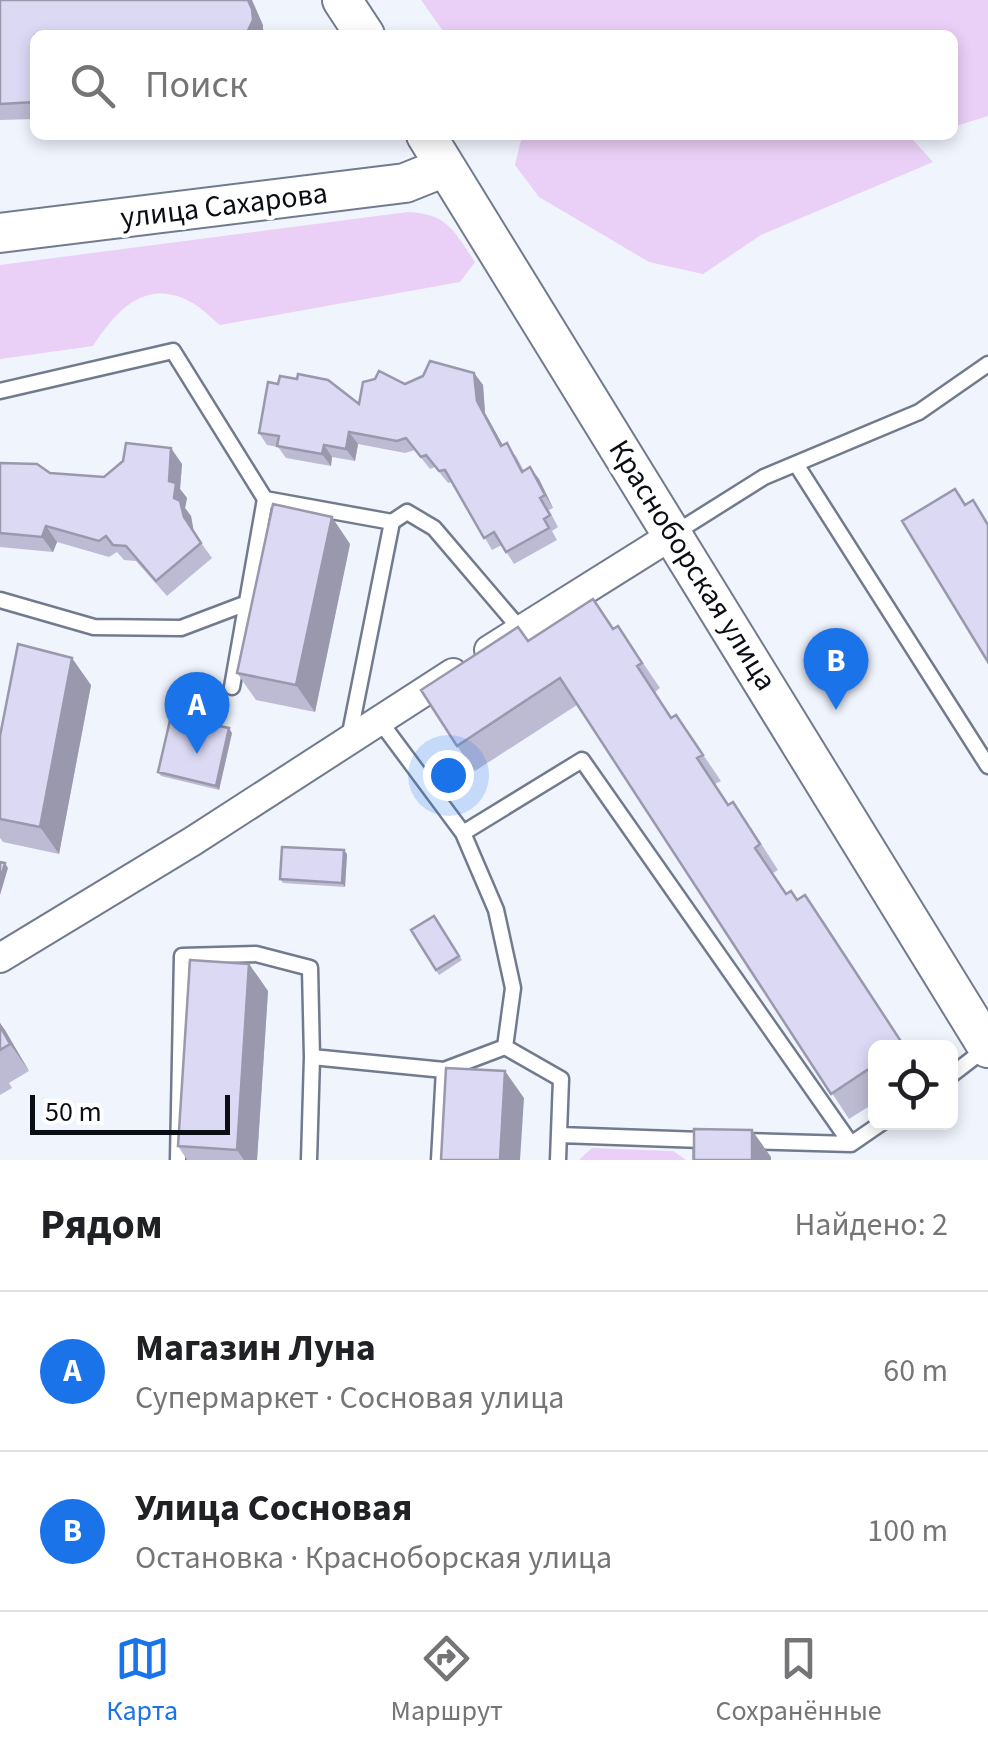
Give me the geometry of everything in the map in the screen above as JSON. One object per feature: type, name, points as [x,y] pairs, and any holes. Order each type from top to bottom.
[{"type":"street","points":[[342,0],[362,30]]},
{"type":"street","name":"улица Сахарова","points":[[0,233],[405,182],[436,151]]},
{"type":"street","name":"Красноборская улица","points":[[436,151],[988,1048]]},
{"type":"street","points":[[0,958],[674,534]]},
{"type":"lane","points":[[0,391],[173,350],[264,499],[232,687]]},
{"type":"lane","points":[[674,534],[764,477],[919,412],[988,364]]},
{"type":"lane","points":[[796,464],[988,766]]},
{"type":"lane","points":[[264,499],[392,522],[407,512],[434,528],[520,630]]},
{"type":"lane","points":[[349,738],[392,522]]},
{"type":"lane","points":[[0,600],[94,627],[181,628],[247,603]]},
{"type":"lane","points":[[378,720],[463,833],[496,910],[513,988],[504,1047]]},
{"type":"lane","points":[[463,833],[582,760],[851,1144]]},
{"type":"lane","points":[[178,1160],[182,956],[256,954],[310,968],[310,1160]]},
{"type":"lane","points":[[312,1058],[444,1070],[504,1047],[562,1079],[558,1160]]},
{"type":"lane","points":[[958,1070],[988,1048]]},
{"type":"lane","points":[[438,1160],[444,1070]]},
{"type":"lane","points":[[559,1134],[851,1144],[871,1130]]},
{"type":"lane","points":[[702,1140],[702,1160]]},
{"type":"shaded area","points":[[421,0],[988,0],[988,116],[958,125],[958,30],[442,30]]},
{"type":"shaded area","points":[[521,140],[913,140],[933,162],[761,235],[703,274],[649,262],[539,197],[515,165]]},
{"type":"shaded area","points":[[408,212],[432,216],[449,226],[461,241],[475,262],[460,282],[220,325],[189,301],[173,295],[144,296],[121,311],[93,346],[0,359],[0,265]]},
{"type":"shaded area","points":[[592,1148],[673,1151],[686,1160],[579,1160]]},
{"type":"building","points":[[0,0],[248,0],[252,9],[248,30],[30,30],[30,102],[0,104]]},
{"type":"building","points":[[430,361],[474,373],[477,401],[501,446],[507,443],[522,472],[530,467],[545,495],[540,498],[550,515],[544,519],[549,528],[506,552],[494,532],[484,538],[445,470],[439,471],[426,455],[421,457],[406,438],[397,441],[349,432],[346,449],[324,445],[322,454],[277,446],[279,436],[259,433],[268,382],[278,384],[280,376],[297,379],[298,374],[328,380],[359,404],[363,382],[375,379],[379,371],[405,384],[423,376]]},
{"type":"building","points":[[126,443],[171,448],[169,481],[176,483],[174,498],[180,501],[184,517],[201,543],[156,581],[126,546],[113,545],[106,536],[99,541],[46,526],[42,537],[0,533],[0,463],[37,464],[50,473],[104,477],[123,461]]},
{"type":"building","points":[[955,489],[965,505],[973,500],[988,525],[988,662],[902,521]]},
{"type":"building","points":[[273,504],[332,517],[296,685],[237,673]]},
{"type":"building","points":[[593,599],[613,629],[618,626],[642,663],[637,666],[671,718],[676,715],[703,755],[697,758],[728,805],[733,802],[760,844],[755,848],[786,894],[791,891],[797,900],[805,895],[900,1040],[868,1040],[868,1069],[831,1094],[560,678],[457,746],[421,690],[518,627],[528,641]]},
{"type":"building","points":[[18,644],[72,658],[40,827],[0,819],[0,736]]},
{"type":"building","points":[[171,716],[229,728],[216,786],[158,772]]},
{"type":"building","points":[[282,847],[344,850],[342,883],[280,879]]},
{"type":"building","points":[[434,916],[459,956],[436,970],[411,930]]},
{"type":"building","points":[[190,960],[249,964],[237,1150],[178,1146]]},
{"type":"building","points":[[0,1026],[10,1044],[0,1050]]},
{"type":"building","points":[[446,1068],[505,1071],[500,1160],[441,1160]]},
{"type":"building","points":[[694,1129],[752,1130],[752,1160],[694,1160]]},
{"type":"place","name":"Улица Сосновая","points":[[836,710]]},
{"type":"place","name":"Магазин Луна","points":[[197,754]]}]
